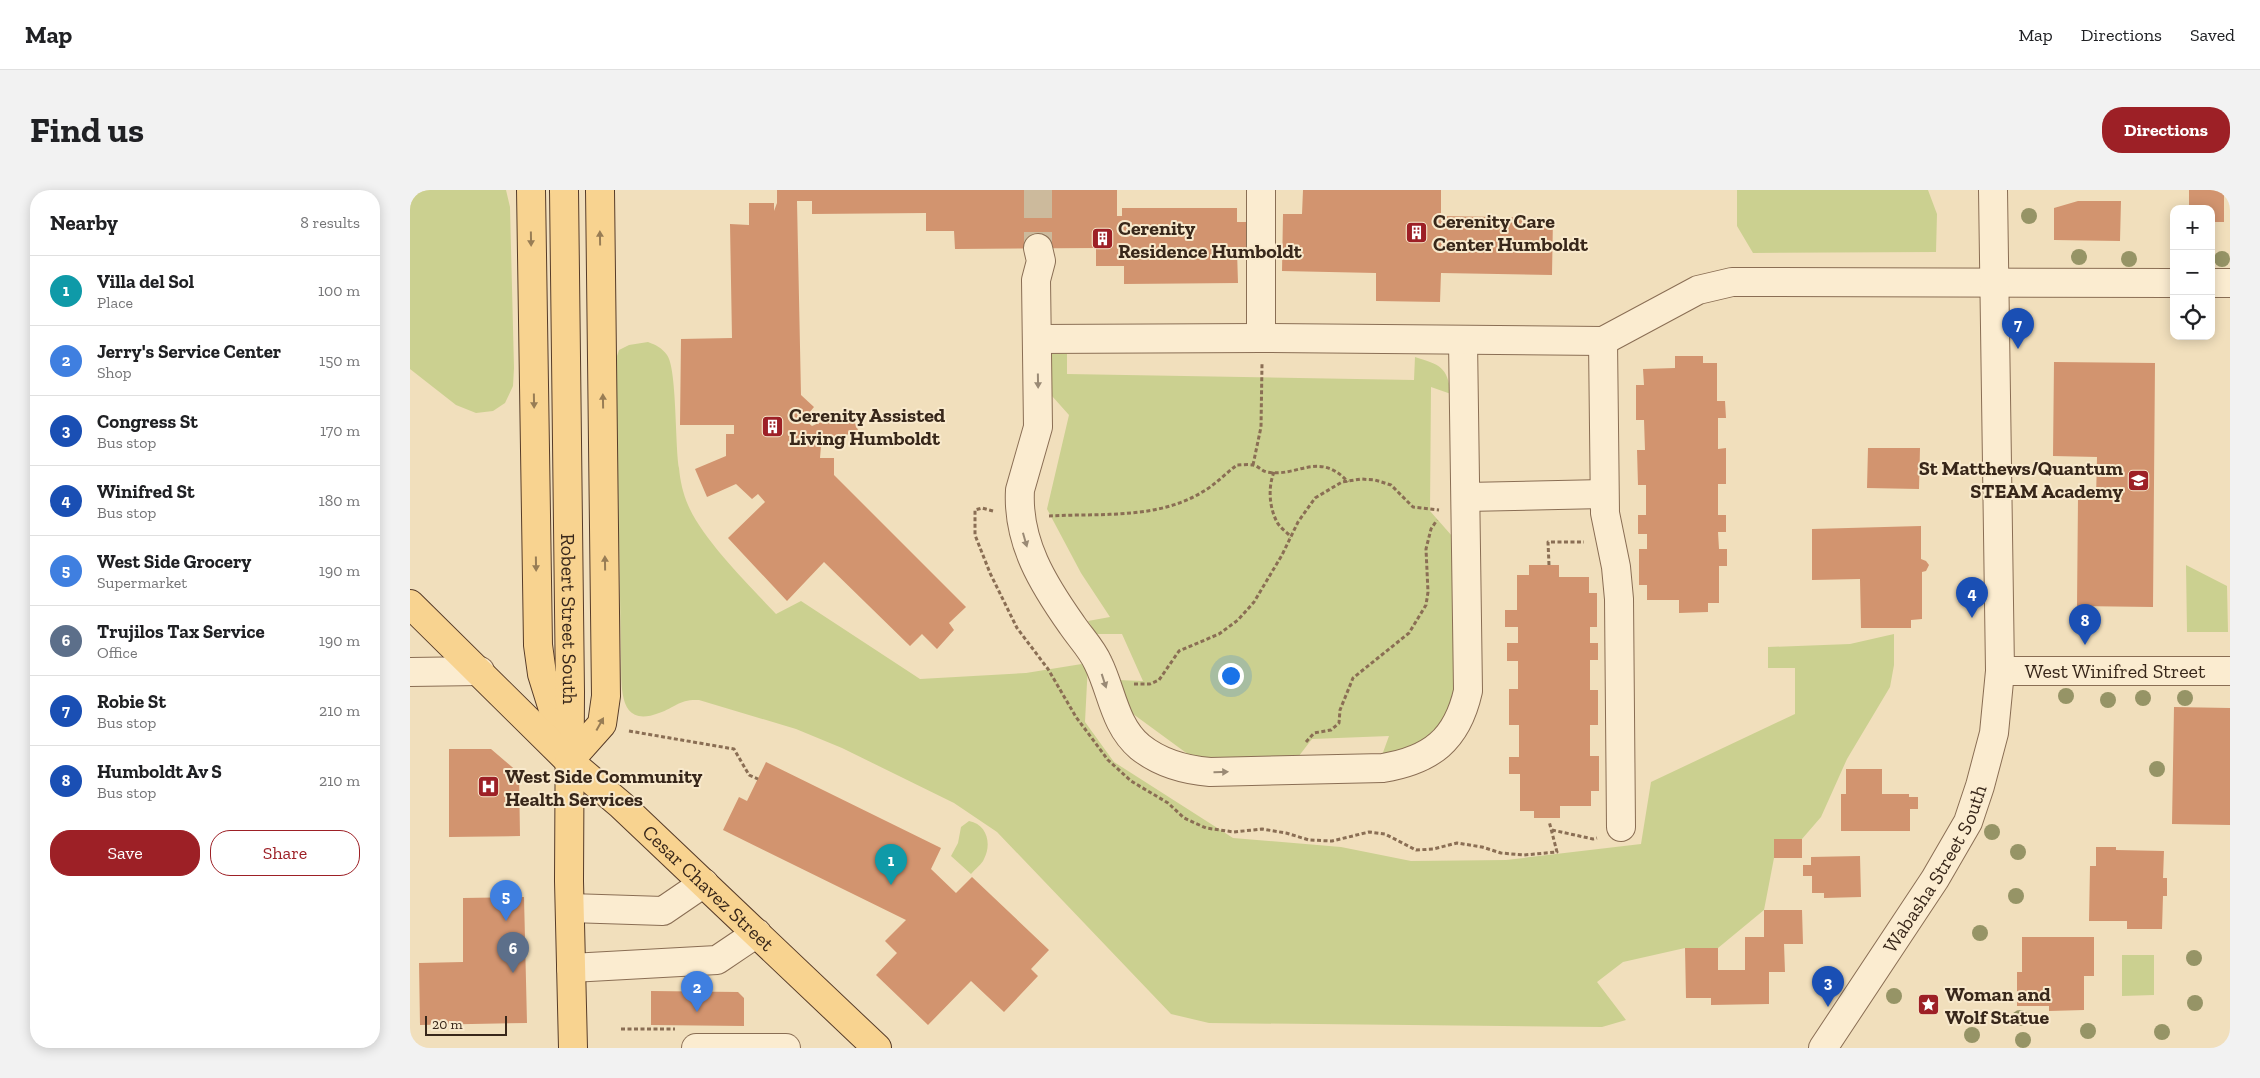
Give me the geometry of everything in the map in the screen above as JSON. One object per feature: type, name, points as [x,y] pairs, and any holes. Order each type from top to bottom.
[{"type":"main road","points":[[531,190],[538,645],[542,674],[569,761]]},
{"type":"main road","name":"Robert Street South","points":[[564,190],[570,672],[570,908],[573,1048]]},
{"type":"main road","points":[[569,761],[602,724],[606,696],[600,190]]},
{"type":"main road","name":"Cesar Chavez Street","points":[[410,604],[480,671],[569,761],[621,805],[877,1048]]},
{"type":"street","points":[[1261,190],[1261,338]]},
{"type":"street","name":"Wabasha Street South","points":[[1823,1048],[1939,873],[1968,822],[1994,733],[2000,671],[1993,190]]},
{"type":"street","points":[[1034,248],[1041,261],[1036,280],[1038,427],[1020,490],[1020,517],[1028,551],[1047,588],[1098,662],[1118,718],[1140,746],[1170,764],[1191,771],[1383,768],[1404,764],[1424,756],[1441,744],[1452,732],[1463,712],[1468,691],[1461,506],[1463,340]]},
{"type":"street","points":[[1037,339],[1261,338],[1603,341],[1698,290],[1725,283],[2170,283]]},
{"type":"street","points":[[2215,283],[2230,283]]},
{"type":"street","points":[[1603,341],[1605,514],[1616,567],[1619,599],[1621,826]]},
{"type":"street","points":[[1461,506],[1604,494]]},
{"type":"street","name":"West Winifred Street","points":[[2000,671],[2230,670]]},
{"type":"street","points":[[410,672],[480,671]]},
{"type":"street","points":[[570,908],[663,910],[704,883]]},
{"type":"street","points":[[571,968],[620,967],[716,960],[757,933]]},
{"type":"street","points":[[696,1048],[786,1048]]},
{"type":"path","points":[[1253,465],[1261,427],[1261,338]]},
{"type":"path","points":[[1020,517],[1128,514],[1161,508],[1184,502],[1205,491],[1237,465],[1253,465],[1267,472],[1303,467],[1328,467],[1342,475],[1348,482]]},
{"type":"path","points":[[1274,472],[1269,485],[1272,505],[1278,523],[1291,537]]},
{"type":"path","points":[[1108,692],[1123,685],[1150,684],[1159,680],[1179,651],[1219,634],[1238,620],[1254,602],[1282,556],[1298,522],[1315,498],[1342,482],[1375,480],[1391,485],[1413,507],[1461,506]]},
{"type":"path","points":[[1302,746],[1314,732],[1331,730],[1339,723],[1340,710],[1352,678],[1409,633],[1418,620],[1426,605],[1428,592],[1426,549],[1431,530],[1439,518],[1461,506]]},
{"type":"path","points":[[621,729],[734,749],[749,775],[758,779]]},
{"type":"path","points":[[1549,821],[1557,852]]},
{"type":"green space","points":[[410,190],[506,190],[510,207],[513,386],[505,403],[493,411],[476,413],[456,405],[410,369]]},
{"type":"green space","points":[[1737,190],[1928,190],[1937,214],[1936,252],[1753,253],[1737,226]]},
{"type":"green space","points":[[648,342],[663,350],[667,355],[673,375],[679,473],[688,505],[704,533],[715,547],[776,614],[801,601],[920,679],[1026,673],[1088,663],[1085,722],[1114,762],[1233,838],[1341,847],[1411,861],[1506,860],[1641,844],[1651,782],[1795,714],[1795,668],[1768,668],[1768,647],[1850,644],[1894,634],[1894,665],[1890,687],[1847,759],[1821,817],[1802,839],[1774,840],[1774,858],[1764,910],[1718,948],[1685,948],[1623,962],[1597,982],[1626,1020],[1602,1027],[1209,1023],[1171,1014],[997,832],[954,803],[842,748],[796,729],[699,700],[682,702],[659,713],[645,716],[635,715],[628,709],[624,701],[621,678],[616,359],[619,350],[629,345]]},
{"type":"green space","points":[[1052,354],[1067,354],[1067,374],[1414,380],[1415,357],[1431,362],[1441,368],[1447,378],[1451,394],[1431,387],[1430,511],[1452,536],[1468,691],[1424,756],[1381,758],[1389,736],[1312,739],[1295,761],[1200,763],[1129,711],[1117,680],[1143,681],[1122,634],[1096,634],[1088,621],[1110,617],[1081,573],[1047,509],[1069,415],[1052,396]]},
{"type":"green space","points":[[2186,565],[2227,586],[2228,632],[2187,632]]},
{"type":"green space","points":[[969,821],[984,830],[988,841],[984,859],[971,874],[951,856],[958,843],[961,827]]},
{"type":"green space","points":[[2122,955],[2154,955],[2154,995],[2122,996]]},
{"type":"building","name":"Cerenity Assisted Living Humboldt","points":[[777,190],[1117,190],[1117,216],[1122,216],[1122,208],[1237,208],[1237,222],[1249,222],[1249,251],[1237,251],[1238,283],[1124,284],[1124,266],[1096,266],[1096,248],[955,249],[954,231],[926,231],[926,213],[812,214],[812,201],[797,201],[801,395],[814,407],[804,419],[812,426],[849,410],[858,430],[821,446],[820,458],[834,458],[834,475],[966,607],[949,623],[954,630],[937,649],[922,634],[910,646],[824,562],[787,601],[728,538],[765,502],[758,494],[752,499],[736,484],[707,497],[695,469],[726,456],[726,434],[734,434],[734,425],[680,425],[681,339],[732,338],[730,224],[749,225],[749,203],[774,203],[774,211],[777,203]]},
{"type":"building","name":"Cerenity Care Center Humboldt","points":[[1303,190],[1441,190],[1441,216],[1553,218],[1552,275],[1441,273],[1440,302],[1376,301],[1376,273],[1282,271],[1283,214],[1302,214]]},
{"type":"building","points":[[2189,190],[2224,190],[2224,222],[2215,222],[2215,205],[2189,205]]},
{"type":"building","points":[[2078,201],[2121,201],[2120,241],[2054,240],[2054,208]]},
{"type":"building","points":[[1675,356],[1703,356],[1703,363],[1717,363],[1717,401],[1725,401],[1726,418],[1718,418],[1718,449],[1726,448],[1726,484],[1718,484],[1718,515],[1726,515],[1726,532],[1718,532],[1719,549],[1727,549],[1727,566],[1719,566],[1719,603],[1708,603],[1708,612],[1679,613],[1679,600],[1647,600],[1647,585],[1639,585],[1639,549],[1647,549],[1647,534],[1638,534],[1638,515],[1646,515],[1646,485],[1638,485],[1637,450],[1645,450],[1644,420],[1636,420],[1636,385],[1644,385],[1643,369],[1675,368]]},
{"type":"building","points":[[2054,362],[2155,363],[2153,607],[2077,606],[2078,498],[2096,498],[2097,457],[2053,456]]},
{"type":"building","points":[[1868,448],[1920,448],[1919,489],[1867,488]]},
{"type":"building","points":[[1921,526],[1921,559],[1929,565],[1926,571],[1922,572],[1922,619],[1911,620],[1911,628],[1861,628],[1860,579],[1812,580],[1812,529]]},
{"type":"building","points":[[1529,565],[1559,565],[1559,577],[1589,577],[1589,593],[1597,593],[1597,627],[1590,627],[1590,643],[1598,643],[1598,660],[1590,660],[1590,690],[1598,690],[1598,725],[1590,725],[1590,756],[1599,756],[1599,791],[1591,791],[1591,806],[1560,806],[1560,818],[1534,818],[1534,811],[1520,811],[1520,774],[1509,774],[1509,757],[1519,757],[1519,725],[1509,725],[1509,689],[1518,689],[1518,661],[1507,661],[1507,643],[1518,643],[1518,627],[1505,627],[1505,610],[1517,610],[1517,575],[1529,575]]},
{"type":"building","points":[[2174,707],[2230,708],[2230,825],[2172,824]]},
{"type":"building","points":[[449,749],[491,749],[519,773],[520,836],[449,837]]},
{"type":"building","points":[[766,762],[941,848],[931,869],[956,893],[972,877],[1049,950],[1031,969],[1038,976],[1004,1012],[971,981],[928,1025],[876,975],[897,953],[885,941],[906,920],[723,830],[739,797],[747,801]]},
{"type":"building","points":[[1846,769],[1882,769],[1882,794],[1909,794],[1909,797],[1918,797],[1918,809],[1910,809],[1910,831],[1841,831],[1841,794],[1846,794]]},
{"type":"building","points":[[1774,839],[1802,839],[1802,858],[1774,858]]},
{"type":"building","points":[[2096,847],[2116,847],[2116,850],[2164,851],[2163,878],[2167,878],[2167,896],[2163,896],[2162,929],[2127,929],[2127,921],[2089,921],[2090,866],[2096,866]]},
{"type":"building","points":[[1860,856],[1861,897],[1824,898],[1824,893],[1812,893],[1812,876],[1803,876],[1803,865],[1811,865],[1811,857]]},
{"type":"building","points":[[524,897],[527,1023],[420,1025],[419,963],[463,962],[463,898]]},
{"type":"building","points":[[1764,910],[1802,910],[1803,944],[1784,944],[1785,972],[1769,972],[1769,1004],[1711,1005],[1711,998],[1686,998],[1685,948],[1718,948],[1718,970],[1745,970],[1745,937],[1764,937]]},
{"type":"building","points":[[2022,937],[2094,937],[2094,976],[2084,976],[2084,1010],[2049,1011],[2049,1006],[2017,1006],[2017,972],[2022,972]]},
{"type":"building","points":[[651,991],[738,992],[744,998],[744,1026],[651,1025]]},
{"type":"tunnel","points":[[1038,190],[1038,248]]},
{"type":"place","name":"Cerenity Care Center Humboldt","points":[[1417,232]]},
{"type":"place","name":"Cerenity Residence Humboldt","points":[[1102,239]]},
{"type":"place","name":"Robie St","points":[[2018,349]]},
{"type":"place","name":"Cerenity Assisted Living Humboldt","points":[[773,426]]},
{"type":"place","name":"St Matthews/Quantum STEAM Academy","points":[[2139,480]]},
{"type":"place","name":"Winifred St","points":[[1972,618]]},
{"type":"place","name":"Humboldt Av S","points":[[2085,645]]},
{"type":"place","name":"West Side Community Health Services","points":[[489,787]]},
{"type":"place","name":"Villa del Sol","points":[[891,885]]},
{"type":"place","name":"West Side Grocery","points":[[506,921]]},
{"type":"place","name":"Trujilos Tax Service","points":[[513,973]]},
{"type":"place","name":"Woman and Wolf Statue","points":[[1929,1005]]},
{"type":"place","name":"Congress St","points":[[1828,1007]]},
{"type":"place","name":"Jerry's Service Center","points":[[697,1012]]}]
